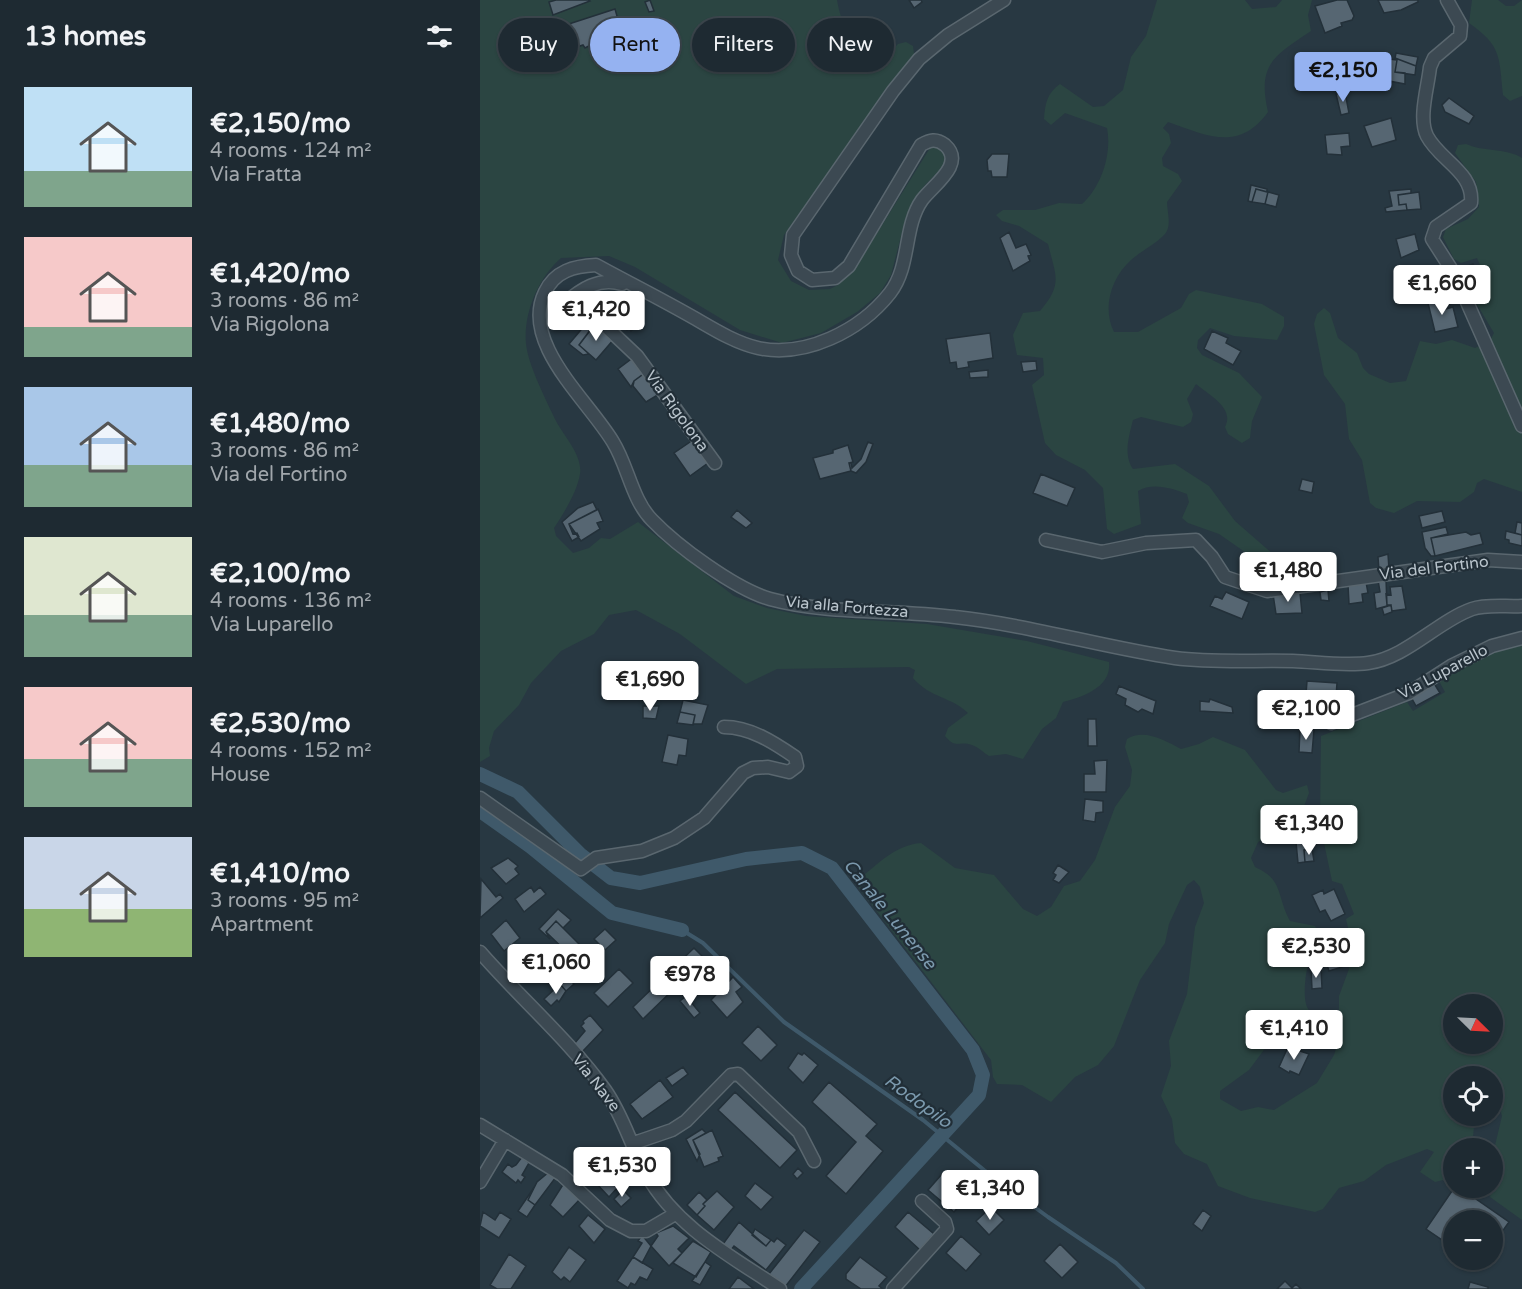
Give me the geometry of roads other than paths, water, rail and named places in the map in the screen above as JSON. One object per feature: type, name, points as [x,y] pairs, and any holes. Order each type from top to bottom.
[{"type":"street","name":"Via alla Fortezza","points":[[1004,0],[985,14],[948,35],[919,59],[892,91],[793,236],[791,255],[798,270],[812,280],[835,278],[849,266],[921,145],[931,140],[940,141],[950,149],[952,159],[949,171],[916,209],[899,278],[890,294],[864,317],[829,339],[801,349],[778,352],[755,348],[724,335],[596,265],[576,266],[559,274],[547,287],[539,304],[538,326],[544,344],[615,444],[649,517],[694,555],[744,588],[767,598],[825,607],[957,617],[1178,658],[1370,663],[1407,648],[1473,609],[1522,606]]},
{"type":"street","points":[[1447,0],[1461,25],[1460,36],[1434,58],[1430,67],[1424,124],[1428,137],[1466,180],[1472,192],[1471,203],[1436,227],[1432,239],[1455,275],[1522,426]]},
{"type":"street","name":"Via Rigolona","points":[[640,289],[608,280],[581,289],[564,304],[600,321],[637,356],[716,463]]},
{"type":"street","name":"Via del Fortino","points":[[1046,540],[1102,552],[1146,543],[1196,540],[1212,556],[1225,577],[1267,591],[1488,560],[1522,562]]},
{"type":"street","name":"Via Luparello","points":[[1331,723],[1409,693],[1451,666],[1492,646],[1522,638]]},
{"type":"street","points":[[480,798],[581,869],[591,861],[617,854],[642,851],[674,838],[704,818],[743,773],[753,768],[768,767],[789,772],[796,766],[795,757],[765,738],[740,727],[724,726]]},
{"type":"street","name":"Via Nave","points":[[480,952],[604,1088],[621,1114],[646,1173],[675,1214],[702,1237],[780,1289]]},
{"type":"street","points":[[634,1143],[672,1130],[686,1121],[731,1075],[738,1074],[799,1132],[814,1161]]},
{"type":"street","points":[[480,1125],[562,1175],[610,1220],[631,1231],[646,1231],[675,1214]]},
{"type":"street","points":[[480,1182],[505,1140]]},
{"type":"street","points":[[893,1289],[947,1230],[945,1222],[922,1201]]},
{"type":"waterway","name":"Canale Lunense","points":[[480,774],[518,792],[580,854],[611,878],[640,883],[746,859],[802,853],[832,868],[973,1050],[983,1075],[979,1095],[801,1289]]},
{"type":"waterway","points":[[480,811],[531,847],[612,913],[682,930]]},
{"type":"waterway","name":"Rodopilo","points":[[682,930],[703,943],[784,1022],[923,1120],[984,1170],[1048,1217],[1116,1263],[1143,1289]]}]
